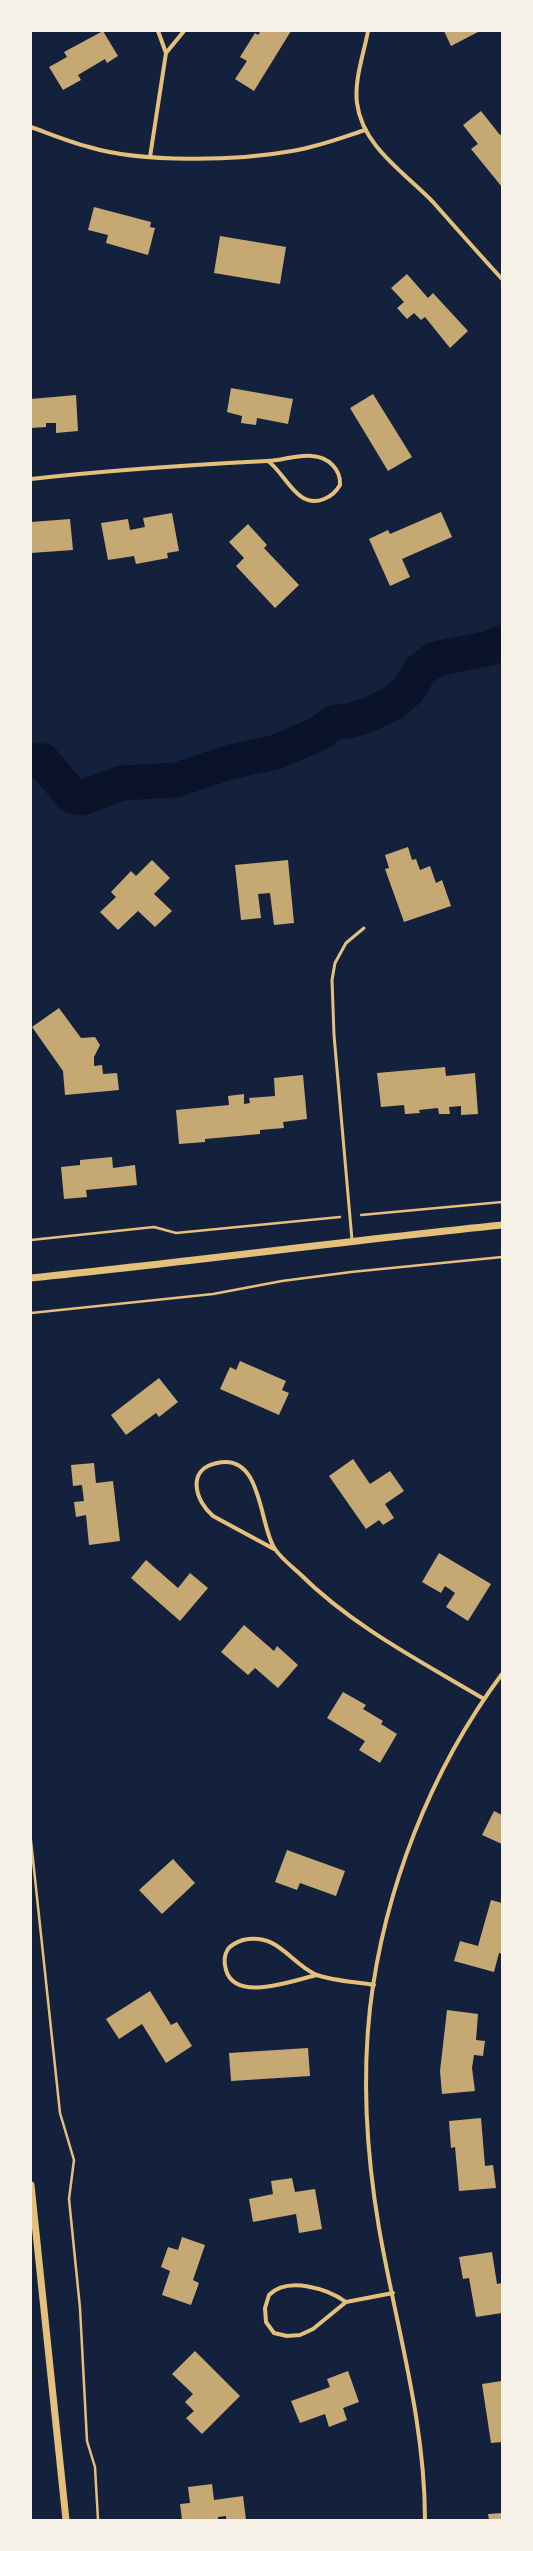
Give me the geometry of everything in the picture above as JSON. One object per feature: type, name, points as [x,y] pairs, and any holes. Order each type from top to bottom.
[{"type":"street","points":[[150,157],[166,53],[158,31]]},
{"type":"street","points":[[166,53],[184,31]]},
{"type":"street","points":[[368,31],[359,78],[357,102],[365,130],[378,148],[432,202],[502,279]]},
{"type":"street","points":[[31,127],[89,147],[150,157],[270,154],[314,146],[365,130]]},
{"type":"street","points":[[31,479],[151,467],[268,462],[312,456],[321,458],[337,470],[340,485],[330,497],[321,500],[306,500],[293,490],[278,469],[268,462]]},
{"type":"street","points":[[31,1278],[142,1267],[352,1240],[502,1225]]},
{"type":"street","points":[[274,1549],[265,1515],[248,1474],[241,1467],[223,1462],[215,1463],[203,1470],[198,1476],[195,1490],[204,1509],[213,1516],[274,1549],[314,1588],[346,1614],[484,1699]]},
{"type":"street","points":[[425,2520],[420,2432],[379,2226],[368,2125],[368,2062],[374,1985],[388,1919],[414,1835],[437,1783],[484,1699],[502,1674]]},
{"type":"street","points":[[317,1975],[282,1948],[268,1941],[255,1938],[238,1941],[231,1945],[225,1957],[227,1973],[233,1981],[248,1988],[279,1984],[317,1975],[374,1985]]},
{"type":"street","points":[[31,2185],[34,2236],[66,2520]]},
{"type":"street","points":[[346,2302],[334,2294],[300,2287],[281,2287],[270,2295],[265,2308],[265,2315],[269,2328],[274,2333],[287,2336],[300,2335],[330,2318],[346,2302],[393,2293]]},
{"type":"lane","points":[[352,1240],[334,1034],[332,980],[335,963],[346,943],[364,928]]},
{"type":"path","points":[[31,1240],[154,1227],[176,1233],[502,1202]]},
{"type":"path","points":[[31,1313],[213,1294],[282,1281],[351,1272],[502,1257]]},
{"type":"path","points":[[31,1841],[60,2113],[74,2160],[69,2199],[80,2308],[87,2440],[95,2467],[98,2520]]},
{"type":"building","points":[[103,31],[118,56],[107,63],[105,59],[78,75],[81,80],[63,90],[49,67],[67,57],[64,52]]},
{"type":"building","points":[[261,31],[291,31],[254,91],[235,79],[247,61],[240,57],[255,33],[258,35]]},
{"type":"building","points":[[444,31],[480,31],[451,46]]},
{"type":"building","points":[[481,111],[500,135],[502,133],[502,187],[471,149],[478,144],[463,125]]},
{"type":"building","points":[[94,207],[151,222],[150,227],[155,228],[148,255],[106,243],[108,235],[88,230]]},
{"type":"building","points":[[220,236],[286,247],[280,284],[214,273]]},
{"type":"building","points":[[407,274],[428,298],[433,293],[468,331],[450,348],[425,317],[421,320],[414,313],[407,319],[397,308],[404,302],[391,288]]},
{"type":"building","points":[[231,388],[293,399],[288,424],[257,418],[256,425],[241,423],[242,416],[227,412]]},
{"type":"building","points":[[373,394],[412,457],[388,471],[350,408]]},
{"type":"building","points":[[76,395],[78,431],[56,433],[56,423],[46,423],[46,427],[31,428],[31,399]]},
{"type":"building","points":[[441,512],[452,537],[402,559],[410,577],[390,586],[369,539],[388,530],[390,534]]},
{"type":"building","points":[[172,513],[179,551],[167,553],[168,558],[136,564],[134,556],[108,560],[101,523],[128,519],[130,530],[145,527],[143,518]]},
{"type":"building","points":[[70,519],[73,550],[31,553],[31,522]]},
{"type":"building","points":[[248,524],[267,545],[264,548],[299,585],[275,608],[236,566],[244,558],[229,542]]},
{"type":"building","points":[[408,847],[412,860],[416,859],[420,870],[430,866],[436,883],[442,880],[451,906],[404,922],[385,869],[389,868],[385,855]]},
{"type":"building","points":[[152,860],[170,878],[154,894],[172,911],[155,927],[138,911],[118,930],[100,912],[116,897],[111,892],[131,871],[136,876]]},
{"type":"building","points":[[288,860],[294,923],[274,925],[270,893],[258,894],[261,918],[241,920],[235,865]]},
{"type":"building","points":[[59,1008],[81,1038],[95,1037],[100,1045],[94,1057],[94,1066],[102,1065],[103,1074],[117,1073],[119,1090],[65,1095],[63,1071],[32,1027]]},
{"type":"building","points":[[445,1067],[446,1076],[475,1073],[478,1114],[461,1115],[461,1106],[449,1107],[450,1114],[439,1114],[438,1108],[419,1110],[420,1113],[405,1114],[404,1105],[381,1107],[377,1073]]},
{"type":"building","points":[[303,1075],[307,1119],[283,1122],[284,1128],[260,1130],[260,1134],[205,1139],[205,1142],[179,1144],[176,1110],[229,1105],[228,1096],[244,1094],[244,1104],[250,1103],[249,1098],[275,1096],[274,1078]]},
{"type":"building","points":[[112,1157],[113,1168],[135,1165],[137,1185],[86,1190],[87,1197],[64,1199],[61,1167],[80,1165],[80,1160]]},
{"type":"building","points":[[240,1361],[286,1381],[282,1390],[289,1393],[279,1415],[220,1389],[230,1367],[236,1370]]},
{"type":"building","points":[[159,1378],[178,1402],[159,1417],[156,1413],[126,1435],[111,1415]]},
{"type":"building","points":[[353,1459],[370,1484],[390,1471],[404,1491],[385,1504],[394,1518],[383,1525],[379,1520],[366,1529],[329,1476]]},
{"type":"building","points":[[94,1463],[96,1483],[113,1481],[120,1541],[89,1545],[86,1515],[76,1517],[74,1502],[84,1501],[82,1485],[73,1486],[71,1465]]},
{"type":"building","points":[[439,1553],[491,1584],[468,1621],[446,1607],[455,1593],[445,1586],[441,1593],[422,1582]]},
{"type":"building","points":[[146,1560],[178,1588],[190,1573],[208,1588],[180,1621],[131,1578]]},
{"type":"building","points":[[244,1625],[274,1651],[277,1646],[298,1665],[278,1688],[255,1668],[248,1675],[221,1652]]},
{"type":"building","points":[[343,1692],[366,1705],[363,1709],[383,1721],[381,1724],[397,1734],[380,1763],[359,1750],[365,1741],[327,1718]]},
{"type":"building","points":[[494,1811],[502,1815],[502,1844],[482,1835]]},
{"type":"building","points":[[287,1850],[345,1871],[336,1896],[300,1883],[297,1890],[275,1882]]},
{"type":"building","points":[[173,1859],[195,1883],[162,1914],[139,1890]]},
{"type":"building","points":[[491,1900],[502,1903],[502,1954],[499,1953],[494,1972],[454,1961],[460,1941],[478,1946]]},
{"type":"building","points":[[150,1991],[171,2025],[177,2022],[192,2046],[166,2063],[142,2024],[119,2039],[106,2019]]},
{"type":"building","points":[[447,2010],[478,2014],[476,2040],[485,2041],[483,2056],[474,2055],[472,2068],[475,2091],[442,2094],[440,2071]]},
{"type":"building","points":[[308,2048],[310,2076],[231,2081],[229,2053]]},
{"type":"building","points":[[481,2118],[485,2166],[493,2165],[496,2188],[459,2191],[455,2147],[451,2148],[449,2121]]},
{"type":"building","points":[[292,2178],[295,2192],[315,2189],[322,2229],[299,2233],[296,2214],[253,2222],[249,2199],[273,2194],[271,2181]]},
{"type":"building","points":[[182,2237],[205,2245],[193,2280],[199,2283],[191,2305],[162,2295],[170,2271],[161,2267],[168,2247],[178,2250]]},
{"type":"building","points":[[492,2252],[497,2284],[502,2283],[502,2313],[476,2317],[469,2278],[463,2279],[459,2257]]},
{"type":"building","points":[[195,2351],[240,2396],[202,2434],[186,2418],[194,2411],[185,2402],[193,2394],[172,2374]]},
{"type":"building","points":[[348,2371],[359,2402],[343,2408],[347,2420],[329,2427],[325,2414],[300,2423],[291,2401],[330,2387],[327,2379]]},
{"type":"building","points":[[502,2381],[502,2442],[491,2443],[482,2384]]},
{"type":"building","points":[[212,2484],[214,2500],[243,2496],[246,2520],[226,2520],[226,2516],[218,2517],[218,2520],[182,2520],[180,2504],[190,2503],[188,2487]]},
{"type":"building","points":[[502,2513],[502,2520],[489,2520],[488,2514]]},
{"type":"waterway","points":[[31,760],[43,761],[72,796],[82,798],[122,783],[176,780],[230,762],[276,752],[318,734],[335,722],[349,721],[368,715],[393,703],[407,691],[420,671],[435,659],[490,648],[502,642]]}]
